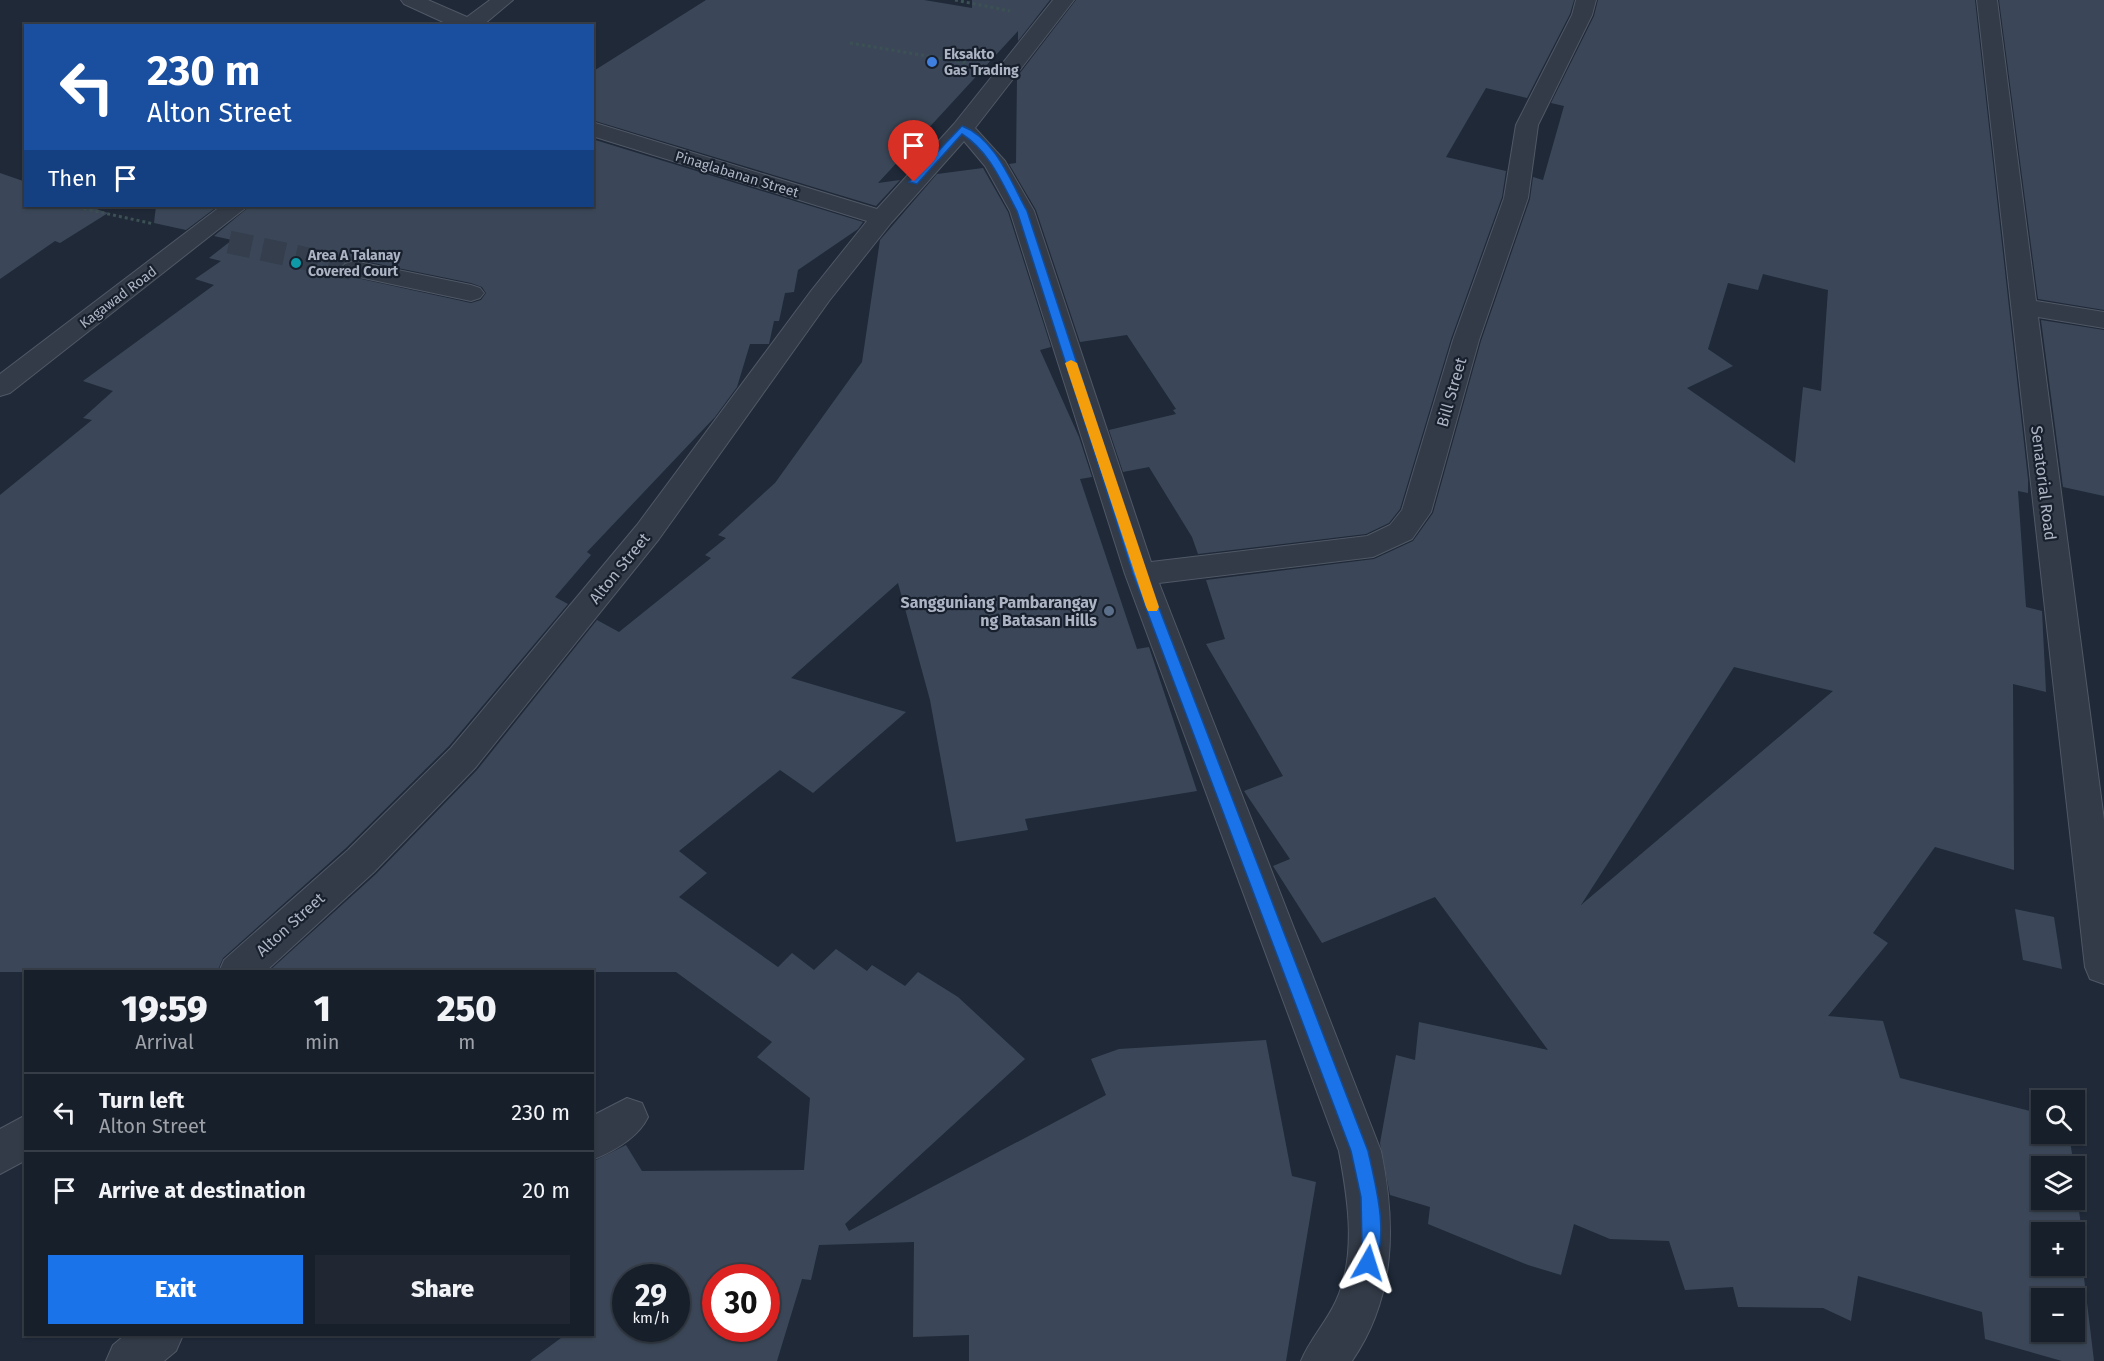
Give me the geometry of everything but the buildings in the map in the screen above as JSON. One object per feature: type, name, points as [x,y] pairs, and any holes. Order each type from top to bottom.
[{"type":"street","points":[[411,0],[464,24]]},
{"type":"street","points":[[471,24],[503,0]]},
{"type":"street","name":"Alton Street","points":[[240,970],[361,861],[463,758],[648,532],[820,296],[882,218],[962,129],[1064,0]]},
{"type":"street","name":"Bill Street","points":[[1140,574],[1373,546],[1401,532],[1416,512],[1466,340],[1516,198],[1527,125],[1582,15],[1586,0]]},
{"type":"street","name":"Senatorial Road","points":[[1987,0],[2104,967]]},
{"type":"street","points":[[962,129],[978,140],[996,162],[1022,211],[1140,574],[1359,1151],[1370,1197],[1371,1246],[1361,1296],[1338,1344],[1324,1361]]},
{"type":"street","name":"Pinaglabanan Street","points":[[594,130],[882,218]]},
{"type":"street","name":"Kagawad Road","points":[[0,387],[235,207]]},
{"type":"street","points":[[198,236],[229,242]]},
{"type":"street","points":[[354,268],[471,293]]},
{"type":"street","points":[[2023,307],[2104,320]]},
{"type":"street","points":[[594,1139],[627,1118]]},
{"type":"street","points":[[0,1154],[24,1136]]},
{"type":"street","points":[[129,1361],[159,1336]]},
{"type":"path","points":[[955,0],[1049,18]]},
{"type":"path","points":[[849,44],[1007,70]]},
{"type":"path","points":[[76,207],[198,236]]},
{"type":"tunnel","points":[[229,242],[354,269]]},
{"type":"slow traffic","points":[[1071,363],[1152,607]]},
{"type":"place","name":"Eksakto Gas Trading","points":[[932,62]]},
{"type":"place","name":"Area A Talanay Covered Court","points":[[296,263]]},
{"type":"place","name":"Sangguniang Pambarangay ng Batasan Hills","points":[[1109,611]]},
{"type":"route","points":[[914,182],[962,129],[978,140],[996,162],[1022,211],[1140,574],[1337,1085],[1359,1151],[1370,1197],[1371,1246],[1368,1263]]}]
